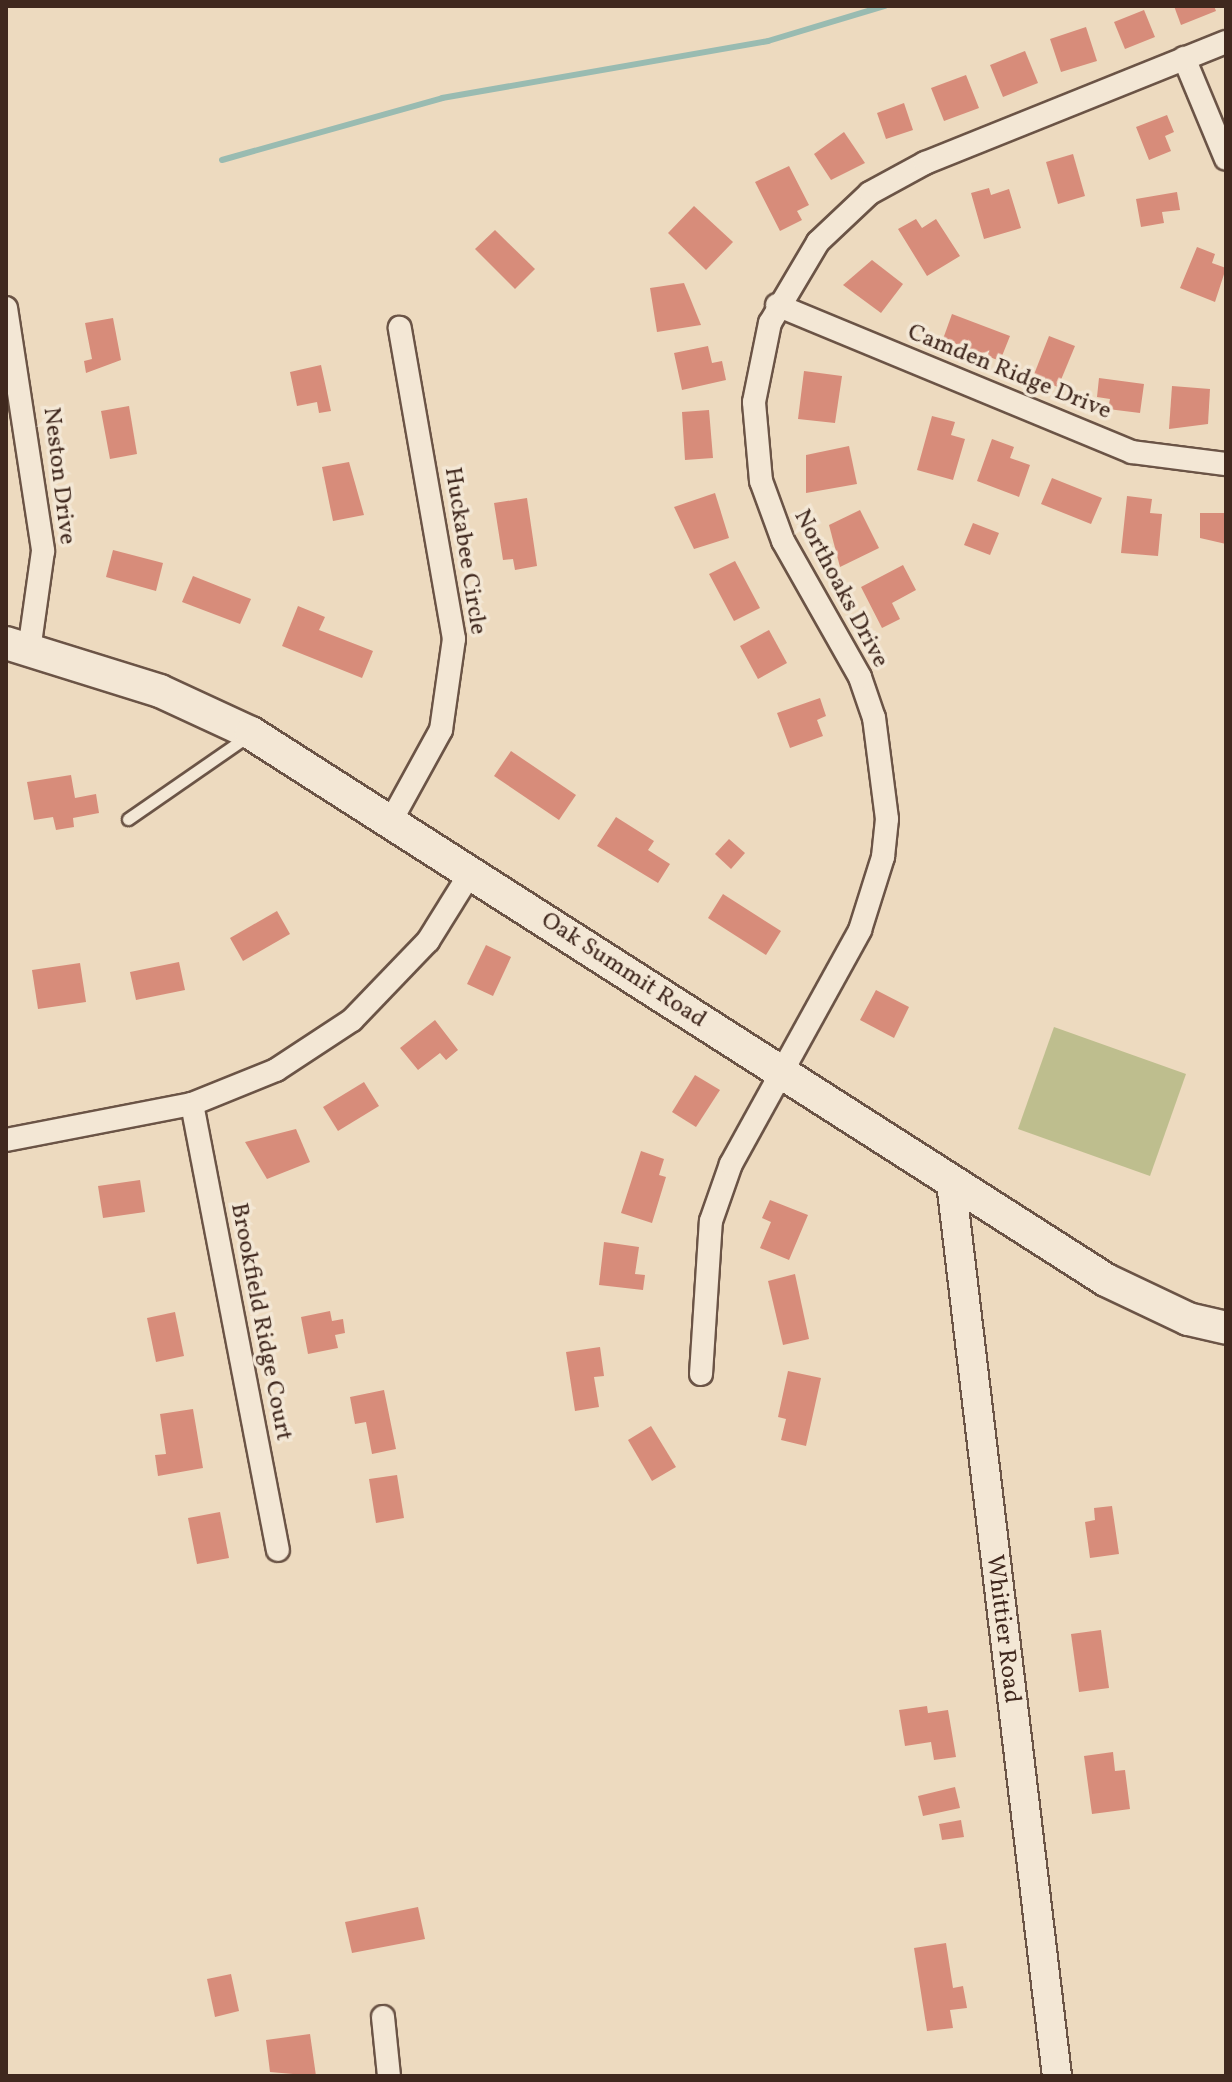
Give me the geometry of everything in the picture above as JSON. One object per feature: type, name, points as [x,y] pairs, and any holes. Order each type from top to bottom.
[{"type":"main road","name":"Oak Summit Road","points":[[17,646],[160,691],[251,733],[392,819],[1118,1287],[1188,1319],[1226,1328]]},
{"type":"street","name":"Northoaks Drive","points":[[701,1374],[711,1221],[731,1164],[860,930],[880,870],[887,819],[874,718],[860,677],[783,541],[761,481],[754,402],[777,305],[818,242],[880,188],[1226,42]]},
{"type":"street","points":[[1184,58],[1226,159]]},
{"type":"street","name":"Camden Ridge Drive","points":[[777,305],[1132,452],[1226,464]]},
{"type":"street","name":"Neston Drive","points":[[6,308],[43,551],[17,646]]},
{"type":"street","name":"Huckabee Circle","points":[[392,819],[441,730],[454,639],[400,328]]},
{"type":"street","points":[[6,1140],[192,1104],[276,1070],[352,1020],[428,941],[471,872]]},
{"type":"street","name":"Brookfield Ridge Court","points":[[192,1104],[278,1550]]},
{"type":"street","name":"Whittier Road","points":[[951,1182],[1057,2076]]},
{"type":"street","points":[[383,2017],[389,2076]]},
{"type":"lane","points":[[128,819],[251,733]]},
{"type":"green space","points":[[1054,1027],[1186,1074],[1150,1176],[1018,1129]]},
{"type":"building","points":[[1174,6],[1214,6],[1216,11],[1181,25]]},
{"type":"building","points":[[1144,10],[1155,37],[1125,49],[1114,22]]},
{"type":"building","points":[[1086,27],[1097,61],[1061,72],[1050,39]]},
{"type":"building","points":[[1025,51],[1038,83],[1003,97],[990,65]]},
{"type":"building","points":[[966,75],[979,108],[944,121],[931,88]]},
{"type":"building","points":[[904,103],[913,130],[886,139],[877,113]]},
{"type":"building","points":[[1167,115],[1174,132],[1165,136],[1171,151],[1149,160],[1136,127]]},
{"type":"building","points":[[844,132],[865,163],[831,180],[814,154]]},
{"type":"building","points":[[1073,154],[1085,196],[1058,204],[1046,162]]},
{"type":"building","points":[[789,166],[809,205],[797,211],[802,220],[780,231],[755,182]]},
{"type":"building","points":[[989,188],[991,195],[1009,189],[1021,228],[984,239],[971,193]]},
{"type":"building","points":[[1177,192],[1180,210],[1162,212],[1164,223],[1141,227],[1136,199]]},
{"type":"building","points":[[694,206],[733,242],[706,270],[668,233]]},
{"type":"building","points":[[916,219],[922,228],[936,219],[960,256],[927,276],[898,229]]},
{"type":"building","points":[[495,230],[535,269],[515,289],[475,249]]},
{"type":"building","points":[[1197,247],[1215,254],[1212,263],[1226,268],[1215,302],[1180,288]]},
{"type":"building","points":[[872,260],[903,284],[881,313],[843,285]]},
{"type":"building","points":[[684,283],[701,325],[657,332],[650,288]]},
{"type":"building","points":[[952,314],[1010,336],[1000,361],[943,339]]},
{"type":"building","points":[[113,318],[121,360],[86,373],[84,361],[92,359],[85,323]]},
{"type":"building","points":[[1049,336],[1075,346],[1058,387],[1033,377]]},
{"type":"building","points":[[708,346],[712,363],[722,361],[726,380],[682,390],[674,353]]},
{"type":"building","points":[[321,365],[331,411],[319,413],[317,402],[297,406],[290,372]]},
{"type":"building","points":[[804,371],[842,376],[835,423],[798,419]]},
{"type":"building","points":[[1099,378],[1144,384],[1140,413],[1108,409],[1110,399],[1097,397]]},
{"type":"building","points":[[1172,386],[1210,389],[1208,424],[1169,429]]},
{"type":"building","points":[[129,406],[137,454],[110,459],[101,411]]},
{"type":"building","points":[[709,410],[713,458],[685,460],[682,412]]},
{"type":"building","points":[[932,416],[955,422],[951,435],[965,439],[953,480],[917,470]]},
{"type":"building","points":[[992,439],[1014,447],[1010,458],[1030,465],[1019,497],[977,481]]},
{"type":"building","points":[[849,446],[857,484],[806,493],[806,455]]},
{"type":"building","points":[[349,462],[364,515],[333,521],[322,467]]},
{"type":"building","points":[[1052,478],[1102,498],[1091,524],[1041,504]]},
{"type":"building","points":[[715,493],[729,538],[694,549],[674,507]]},
{"type":"building","points":[[1127,496],[1152,499],[1150,513],[1162,514],[1158,556],[1121,553]]},
{"type":"building","points":[[527,498],[537,566],[515,570],[513,559],[503,560],[494,503]]},
{"type":"building","points":[[860,510],[879,548],[840,567],[829,525]]},
{"type":"building","points":[[1200,513],[1226,513],[1226,544],[1200,538]]},
{"type":"building","points":[[973,523],[999,533],[990,555],[964,545]]},
{"type":"building","points":[[113,550],[163,563],[156,591],[106,577]]},
{"type":"building","points":[[735,561],[760,608],[734,621],[709,574]]},
{"type":"building","points":[[903,565],[916,590],[892,603],[900,619],[882,628],[861,587]]},
{"type":"building","points":[[193,576],[251,599],[240,624],[182,602]]},
{"type":"building","points":[[298,606],[325,617],[319,630],[373,651],[362,678],[282,646]]},
{"type":"building","points":[[769,630],[787,663],[758,679],[740,646]]},
{"type":"building","points":[[820,698],[826,716],[817,720],[823,736],[790,748],[777,713]]},
{"type":"building","points":[[511,751],[576,795],[559,820],[494,776]]},
{"type":"building","points":[[71,775],[75,798],[96,794],[99,813],[73,818],[74,827],[56,830],[53,817],[34,820],[27,782]]},
{"type":"building","points":[[616,817],[654,841],[648,850],[670,864],[658,883],[597,846]]},
{"type":"building","points":[[729,839],[745,853],[731,869],[715,854]]},
{"type":"building","points":[[723,894],[781,931],[766,955],[708,918]]},
{"type":"building","points":[[277,911],[290,934],[243,961],[230,938]]},
{"type":"building","points":[[486,945],[511,957],[493,996],[467,984]]},
{"type":"building","points":[[179,962],[185,990],[136,1000],[130,972]]},
{"type":"building","points":[[80,963],[86,1002],[38,1009],[32,970]]},
{"type":"building","points":[[876,990],[909,1007],[894,1038],[860,1020]]},
{"type":"building","points":[[435,1020],[458,1050],[446,1060],[440,1053],[418,1070],[400,1048]]},
{"type":"building","points":[[695,1075],[720,1090],[696,1127],[672,1112]]},
{"type":"building","points":[[364,1082],[379,1106],[338,1131],[323,1107]]},
{"type":"building","points":[[296,1129],[310,1162],[267,1179],[245,1142]]},
{"type":"building","points":[[641,1151],[664,1159],[659,1175],[666,1177],[652,1223],[621,1213]]},
{"type":"building","points":[[140,1180],[145,1212],[103,1218],[98,1186]]},
{"type":"building","points":[[770,1200],[808,1215],[789,1260],[760,1248],[771,1222],[762,1218]]},
{"type":"building","points":[[604,1242],[639,1247],[635,1274],[645,1275],[643,1290],[599,1285]]},
{"type":"building","points":[[795,1274],[809,1339],[783,1345],[768,1281]]},
{"type":"building","points":[[330,1311],[332,1321],[343,1319],[345,1333],[335,1335],[338,1348],[308,1354],[301,1317]]},
{"type":"building","points":[[175,1312],[184,1356],[156,1362],[147,1318]]},
{"type":"building","points":[[600,1347],[604,1376],[594,1377],[599,1407],[575,1411],[566,1352]]},
{"type":"building","points":[[788,1371],[821,1378],[806,1446],[781,1440],[786,1419],[778,1417]]},
{"type":"building","points":[[384,1390],[396,1449],[372,1454],[366,1422],[355,1424],[350,1397]]},
{"type":"building","points":[[193,1409],[203,1468],[158,1476],[155,1455],[166,1454],[160,1414]]},
{"type":"building","points":[[651,1426],[676,1467],[652,1481],[628,1440]]},
{"type":"building","points":[[397,1475],[404,1518],[376,1523],[369,1479]]},
{"type":"building","points":[[1112,1506],[1119,1554],[1090,1558],[1085,1522],[1095,1520],[1094,1508]]},
{"type":"building","points":[[220,1512],[229,1558],[197,1564],[188,1518]]},
{"type":"building","points":[[1101,1630],[1109,1688],[1079,1692],[1071,1634]]},
{"type":"building","points":[[927,1706],[928,1713],[948,1710],[956,1757],[934,1760],[931,1742],[905,1746],[899,1710]]},
{"type":"building","points":[[1113,1752],[1115,1771],[1125,1770],[1130,1809],[1092,1814],[1084,1756]]},
{"type":"building","points":[[955,1787],[960,1808],[923,1816],[918,1796]]},
{"type":"building","points":[[961,1820],[964,1837],[942,1840],[939,1824]]},
{"type":"building","points":[[418,1907],[425,1939],[352,1953],[345,1922]]},
{"type":"building","points":[[946,1943],[953,1988],[963,1986],[967,2008],[950,2010],[953,2028],[927,2031],[914,1948]]},
{"type":"building","points":[[231,1974],[239,2011],[215,2017],[207,1979]]},
{"type":"building","points":[[310,2034],[316,2076],[270,2072],[266,2040]]},
{"type":"waterway","points":[[222,160],[442,98],[768,41],[885,6]]}]
